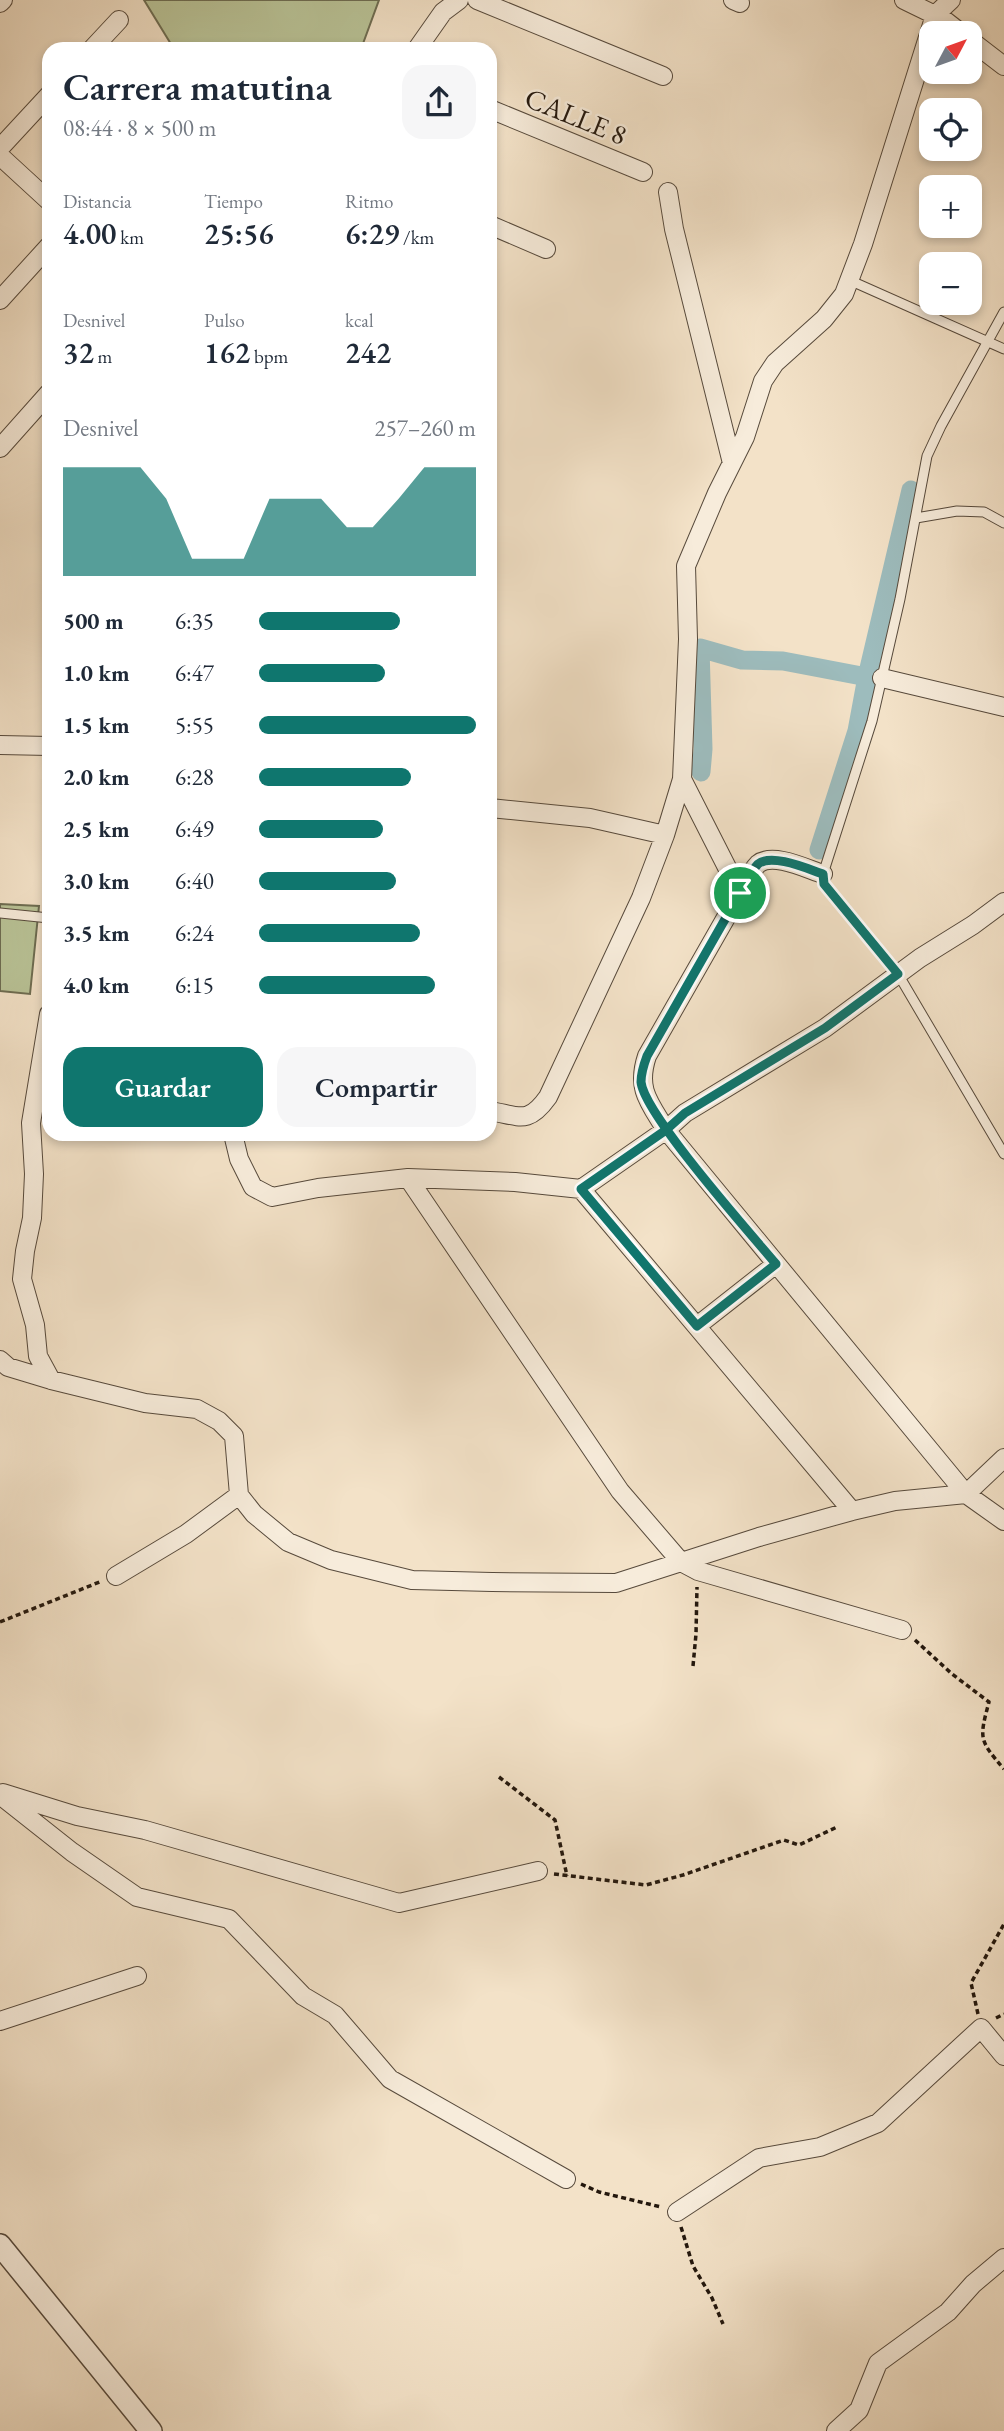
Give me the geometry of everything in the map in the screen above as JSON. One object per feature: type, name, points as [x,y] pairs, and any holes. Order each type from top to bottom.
[{"type":"street","points":[[422,42],[443,12],[459,0]]},
{"type":"street","points":[[477,0],[663,76]]},
{"type":"street","points":[[904,0],[943,21]]},
{"type":"street","points":[[497,1112],[526,1118],[538,1111],[548,1097],[642,898],[682,779],[688,639],[686,566],[745,437],[763,381],[775,363],[824,319],[844,294],[863,244],[935,16],[951,0]]},
{"type":"street","points":[[99,42],[119,20]]},
{"type":"street","points":[[982,49],[1004,66]]},
{"type":"street","points":[[0,148],[42,103]]},
{"type":"street","name":"CALLE 8","points":[[497,112],[643,172]]},
{"type":"street","points":[[0,156],[42,195]]},
{"type":"street","points":[[668,192],[674,229],[732,463]]},
{"type":"street","points":[[497,228],[546,249]]},
{"type":"street","points":[[0,300],[42,254]]},
{"type":"street","points":[[0,448],[42,401]]},
{"type":"street","points":[[882,678],[1004,707]]},
{"type":"street","points":[[0,745],[42,746]]},
{"type":"street","points":[[682,779],[740,893]]},
{"type":"street","points":[[497,809],[590,818],[665,835]]},
{"type":"street","points":[[823,874],[779,861],[766,860],[757,865],[647,1056],[641,1082],[666,1130],[966,1494],[1004,1521]]},
{"type":"street","points":[[235,1141],[239,1159],[253,1187],[272,1196],[408,1178],[515,1182],[581,1189],[666,1130],[685,1113],[825,1028],[898,974],[1004,902]]},
{"type":"street","points":[[42,1056],[31,1123],[34,1174],[32,1218],[22,1279],[35,1325],[38,1356],[51,1380]]},
{"type":"street","points":[[408,1178],[620,1491],[681,1562],[698,1571],[902,1630]]},
{"type":"street","points":[[581,1189],[852,1511]]},
{"type":"street","points":[[697,1326],[776,1264]]},
{"type":"street","points":[[0,1360],[8,1367],[51,1380],[145,1403],[197,1409],[219,1421],[234,1436],[239,1495],[254,1514],[288,1542],[331,1560],[412,1580],[616,1583],[759,1537],[852,1511],[895,1502],[966,1494],[1004,1458]]},
{"type":"street","points":[[116,1576],[186,1534],[239,1495]]},
{"type":"street","points":[[0,1793],[77,1815],[145,1830],[398,1903],[538,1871]]},
{"type":"street","points":[[0,1793],[72,1852],[136,1897],[229,1919],[303,1996],[335,2015],[390,2078],[566,2179]]},
{"type":"street","points":[[0,2021],[137,1976]]},
{"type":"street","points":[[677,2211],[759,2158],[820,2147],[878,2123],[981,2028],[1004,2056]]},
{"type":"street","points":[[0,2245],[151,2431]]},
{"type":"street","points":[[836,2431],[859,2410],[878,2363],[948,2312],[973,2284],[1004,2259]]},
{"type":"lane","points":[[849,280],[1004,349]]},
{"type":"lane","points":[[1004,312],[941,426],[928,456],[872,721],[823,874],[824,884],[898,974],[1004,1154]]},
{"type":"lane","points":[[916,518],[957,511],[984,512],[1004,523]]},
{"type":"lane","points":[[0,913],[42,917]]},
{"type":"path","points":[[693,1667],[698,1571]]},
{"type":"path","points":[[0,1622],[116,1576]]},
{"type":"path","points":[[902,1630],[989,1702],[981,1733],[987,1749],[1004,1769]]},
{"type":"path","points":[[499,1777],[555,1820],[566,1876]]},
{"type":"path","points":[[538,1871],[646,1885],[784,1840],[799,1845],[837,1827]]},
{"type":"path","points":[[981,2028],[971,1983],[1004,1924]]},
{"type":"path","points":[[566,2179],[599,2192],[677,2211],[693,2266],[723,2323]]},
{"type":"green space","points":[[144,0],[379,0],[364,42],[170,42]]},
{"type":"green space","points":[[0,904],[39,906],[30,994],[0,991]]},
{"type":"waterway","points":[[877,679],[867,677],[911,490]]},
{"type":"waterway","points":[[701,772],[703,749],[700,648],[742,660],[783,661],[867,677],[857,731],[819,850]]},
{"type":"route","points":[[740,893],[647,1056],[641,1082],[666,1130],[776,1264],[697,1326],[581,1189],[666,1130],[685,1113],[825,1028],[898,974],[824,884],[823,874],[779,861],[766,860],[757,865],[740,893]]}]
